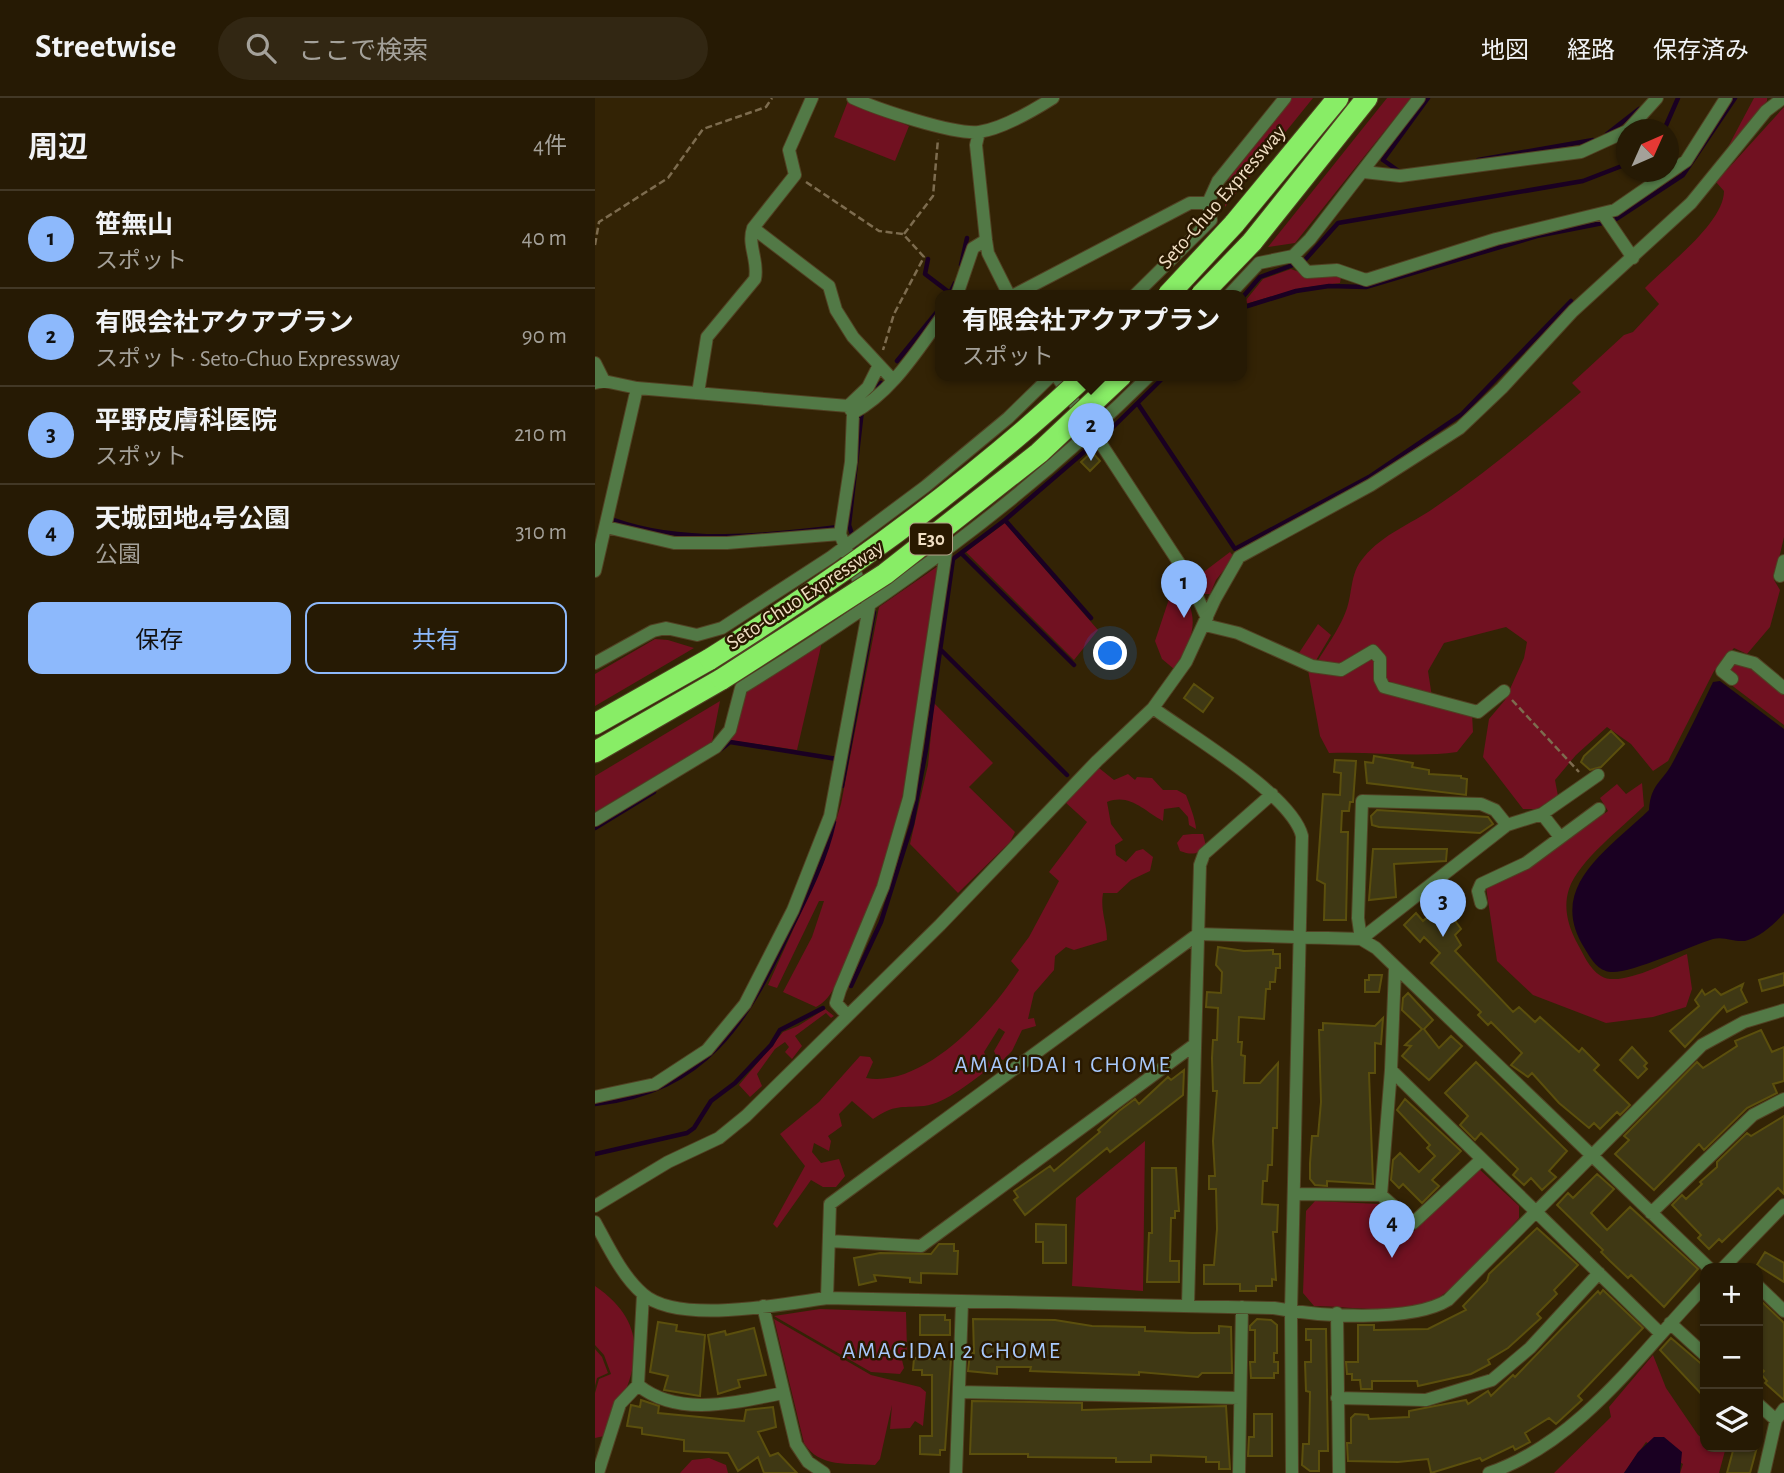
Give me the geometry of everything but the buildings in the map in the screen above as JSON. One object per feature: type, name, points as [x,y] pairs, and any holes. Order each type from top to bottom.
[{"type":"highway","name":"Seto-Chuo Expressway","points":[[1173,290],[1234,224],[1338,98]]},
{"type":"highway","points":[[1206,290],[1252,242],[1367,98]]},
{"type":"highway","name":"Seto-Chuo Expressway","points":[[595,724],[710,659],[798,604],[880,546],[1023,434],[1080,381]]},
{"type":"highway","name":"Seto-Chuo Expressway","points":[[595,752],[722,679],[885,574],[1039,453],[1116,381]]},
{"type":"highway","points":[[595,760],[618,738]]},
{"type":"street","points":[[698,393],[707,337],[755,279],[757,269],[750,238],[753,228],[795,175],[789,150],[812,98]]},
{"type":"street","points":[[853,98],[903,117],[979,132],[1031,112],[1053,98]]},
{"type":"street","points":[[1259,263],[1211,220],[1208,203],[1218,181],[1285,98]]},
{"type":"street","points":[[1296,261],[1419,98]]},
{"type":"street","points":[[1637,119],[1657,98]]},
{"type":"street","points":[[1234,290],[1259,263],[1296,261],[1307,272],[1338,270],[1366,280],[1496,239],[1606,220],[1686,161],[1726,98]]},
{"type":"street","points":[[595,1206],[669,1162],[719,1138],[746,1116],[846,1014],[940,925],[1097,761],[1153,708],[1186,662],[1239,557],[1371,485],[1460,428],[1502,388],[1573,311],[1691,203],[1766,111],[1783,98]]},
{"type":"street","points":[[979,132],[976,145],[986,240],[989,253],[1009,290]]},
{"type":"street","points":[[1364,172],[1400,176],[1581,152],[1616,135]]},
{"type":"street","points":[[1022,290],[1190,203],[1208,203]]},
{"type":"street","points":[[1140,290],[1211,220]]},
{"type":"street","points":[[1606,220],[1633,258]]},
{"type":"street","points":[[753,228],[829,286],[836,310],[878,367],[893,380]]},
{"type":"street","points":[[959,290],[973,248],[986,240]]},
{"type":"street","points":[[595,363],[599,382],[857,409],[893,380],[935,325]]},
{"type":"street","points":[[595,1097],[625,1092],[664,1079],[707,1050],[734,1021],[771,956],[807,877],[830,816],[849,701],[872,605],[846,535],[857,409],[878,367]]},
{"type":"street","points":[[595,663],[653,631],[666,628],[697,635],[722,628],[1008,418],[1048,381]]},
{"type":"street","points":[[1058,381],[1094,430],[1187,575],[1206,621],[1312,666],[1341,670],[1373,651],[1380,659],[1380,679],[1384,687],[1478,712],[1504,691]]},
{"type":"street","points":[[595,820],[716,747],[730,730],[741,688],[872,605],[947,552],[1010,503],[1094,430],[1144,381]]},
{"type":"street","points":[[595,571],[637,388]]},
{"type":"street","points":[[606,527],[674,542],[727,542],[846,535]]},
{"type":"street","points":[[846,1014],[837,1003],[840,990],[883,887],[909,798],[947,552]]},
{"type":"street","points":[[1780,576],[1784,561]]},
{"type":"street","points":[[1732,679],[1721,671],[1732,657],[1754,663],[1784,688]]},
{"type":"street","points":[[1153,708],[1272,794],[1293,816],[1301,836],[1291,1311],[1292,1473]]},
{"type":"street","points":[[1361,939],[1507,825],[1542,814],[1593,779]]},
{"type":"street","points":[[1188,1305],[1201,859],[1272,794]]},
{"type":"street","points":[[1361,939],[1358,918],[1362,802],[1481,804],[1495,810],[1507,825]]},
{"type":"street","points":[[1481,903],[1478,891],[1481,884],[1526,863],[1599,809]]},
{"type":"street","points":[[1542,814],[1560,837]]},
{"type":"street","points":[[827,1298],[830,1204],[1198,934],[1361,939],[1704,1263]]},
{"type":"street","points":[[1381,1195],[1391,1070],[1395,969]]},
{"type":"street","points":[[595,1222],[623,1270],[643,1295],[671,1308],[763,1306],[827,1298],[1188,1305],[1411,1314],[1433,1309],[1448,1300],[1702,1045],[1744,1022],[1784,1010]]},
{"type":"street","points":[[829,1241],[921,1246],[1194,1045]]},
{"type":"street","points":[[1391,1070],[1661,1334]]},
{"type":"street","points":[[1651,1213],[1753,1115],[1784,1099]]},
{"type":"street","points":[[1294,1194],[1381,1195],[1413,1223],[1482,1158]]},
{"type":"street","points":[[1734,1263],[1784,1205]]},
{"type":"street","points":[[1337,1398],[1426,1399],[1492,1380],[1530,1348],[1599,1273]]},
{"type":"street","points":[[1489,1473],[1533,1455],[1556,1438],[1700,1291]]},
{"type":"street","points":[[1763,1291],[1784,1311]]},
{"type":"street","points":[[598,1473],[620,1404],[638,1385],[643,1295]]},
{"type":"street","points":[[956,1473],[962,1302]]},
{"type":"street","points":[[763,1306],[796,1444],[809,1462],[824,1473]]},
{"type":"street","points":[[1238,1473],[1242,1307]]},
{"type":"street","points":[[1337,1313],[1339,1473]]},
{"type":"street","points":[[1670,1323],[1700,1350]]},
{"type":"street","points":[[638,1385],[647,1393],[666,1400],[698,1405],[783,1393]]},
{"type":"street","points":[[959,1392],[1240,1398]]},
{"type":"street","points":[[1763,1408],[1776,1420]]},
{"type":"street","points":[[1764,1473],[1776,1420],[1784,1409]]},
{"type":"path","points":[[595,245],[599,222],[668,178],[703,129],[766,107],[772,98]]},
{"type":"path","points":[[904,234],[933,196],[939,125]]},
{"type":"path","points":[[795,175],[880,231],[904,234],[924,257],[894,314],[878,367]]},
{"type":"path","points":[[1504,691],[1593,779]]},
{"type":"shaded area","points":[[1291,98],[1313,98],[1225,207],[1225,189],[1230,176]]},
{"type":"shaded area","points":[[1387,98],[1411,98],[1295,243],[1268,247]]},
{"type":"shaded area","points":[[1754,98],[1767,98],[1767,101],[1728,147]]},
{"type":"shaded area","points":[[848,101],[909,126],[895,161],[834,137]]},
{"type":"shaded area","points":[[1784,107],[1784,537],[1774,580],[1780,590],[1770,627],[1747,654],[1734,648],[1714,671],[1668,761],[1653,771],[1631,744],[1607,727],[1576,755],[1555,780],[1558,796],[1537,809],[1523,809],[1483,757],[1489,719],[1505,700],[1524,658],[1527,642],[1506,627],[1444,643],[1428,671],[1432,697],[1384,682],[1384,656],[1376,647],[1340,664],[1317,662],[1344,616],[1353,578],[1364,557],[1388,536],[1472,481],[1581,392],[1572,383],[1624,335],[1633,332],[1659,304],[1645,288],[1705,230],[1722,203],[1724,191],[1716,182]]},
{"type":"shaded area","points":[[1291,269],[1307,275],[1341,277],[1340,283],[1301,288],[1247,304],[1247,299],[1263,279]]},
{"type":"shaded area","points":[[1005,523],[1098,630],[1074,660],[966,552]]},
{"type":"shaded area","points":[[1230,552],[1234,557],[1216,580],[1210,594],[1202,594],[1197,577]]},
{"type":"shaded area","points":[[938,566],[909,767],[885,864],[868,912],[838,980],[827,999],[816,1007],[783,992],[812,937],[824,901],[819,901],[777,988],[768,985],[823,864],[841,804],[879,607]]},
{"type":"shaded area","points":[[1179,580],[1190,606],[1193,625],[1191,635],[1174,669],[1162,659],[1155,641],[1170,596]]},
{"type":"shaded area","points":[[1318,624],[1331,635],[1315,662],[1297,656]]},
{"type":"shaded area","points":[[655,639],[694,648],[595,706],[595,674]]},
{"type":"shaded area","points":[[822,642],[797,750],[729,740],[748,689]]},
{"type":"shaded area","points":[[1369,655],[1377,661],[1377,682],[1472,714],[1473,732],[1457,752],[1329,753],[1320,736],[1308,670],[1324,672]]},
{"type":"shaded area","points":[[1734,662],[1750,666],[1784,694],[1784,725],[1730,684],[1728,669]]},
{"type":"shaded area","points":[[1720,681],[1784,729],[1784,913],[1766,930],[1745,941],[1713,939],[1631,969],[1606,971],[1592,960],[1575,927],[1573,907],[1577,888],[1601,855],[1649,810],[1655,788],[1673,762],[1713,682]]},
{"type":"shaded area","points":[[720,701],[712,742],[595,812],[595,776]]},
{"type":"shaded area","points":[[934,703],[993,763],[969,787],[1015,832],[1010,842],[958,893],[910,844],[928,765]]},
{"type":"shaded area","points":[[1099,768],[1114,780],[1128,774],[1135,780],[1137,777],[1152,778],[1163,790],[1177,790],[1186,795],[1196,829],[1189,825],[1188,817],[1179,807],[1164,809],[1163,821],[1130,801],[1107,802],[1111,824],[1123,840],[1115,845],[1116,855],[1126,862],[1136,851],[1143,849],[1153,857],[1150,871],[1131,880],[1117,893],[1103,893],[1107,940],[1074,950],[1066,947],[1055,956],[1054,970],[1034,993],[1028,1019],[1034,1018],[1036,1026],[1022,1030],[1012,1051],[1003,1060],[997,1058],[994,1051],[1005,1032],[999,1028],[984,1052],[991,1067],[959,1090],[933,1104],[892,1109],[873,1119],[852,1101],[839,1114],[842,1126],[828,1136],[831,1141],[829,1151],[814,1143],[812,1152],[821,1163],[839,1159],[845,1176],[836,1187],[823,1187],[811,1180],[777,1228],[773,1224],[805,1166],[780,1134],[819,1102],[860,1056],[870,1057],[873,1062],[866,1078],[888,1078],[910,1072],[933,1060],[954,1044],[991,1007],[1019,970],[1011,961],[1029,937],[1059,881],[1049,872],[1087,822],[1065,802]]},
{"type":"shaded area","points":[[1642,783],[1644,806],[1591,856],[1574,878],[1567,896],[1569,922],[1587,960],[1601,976],[1620,979],[1656,968],[1687,954],[1692,989],[1686,1007],[1653,1017],[1606,1023],[1533,995],[1497,961],[1486,887],[1528,868],[1608,811],[1600,798],[1617,784],[1626,794]]},
{"type":"shaded area","points":[[1203,834],[1206,846],[1194,853],[1180,851],[1177,843],[1183,835]]},
{"type":"shaded area","points":[[825,1009],[834,1016],[831,1018],[826,1013],[795,1036],[802,1046],[792,1059],[785,1052],[789,1047],[785,1042],[775,1049],[757,1074],[762,1086],[750,1097],[739,1085],[783,1032]]},
{"type":"shaded area","points":[[1145,1141],[1143,1291],[1072,1286],[1076,1198]]},
{"type":"shaded area","points":[[1478,1168],[1519,1206],[1519,1218],[1475,1267],[1449,1290],[1423,1305],[1398,1309],[1314,1306],[1303,1293],[1306,1211],[1315,1201],[1379,1204],[1412,1233]]},
{"type":"shaded area","points":[[595,1286],[615,1303],[627,1320],[634,1338],[634,1357],[631,1376],[615,1415],[604,1436],[595,1438],[595,1393],[599,1379],[611,1374],[604,1355],[595,1345]]},
{"type":"shaded area","points":[[820,1309],[906,1312],[907,1350],[901,1356],[904,1368],[900,1374],[871,1372],[774,1316]]},
{"type":"shaded area","points":[[774,1319],[871,1375],[920,1387],[926,1392],[923,1426],[915,1421],[910,1428],[890,1429],[892,1405],[880,1459],[875,1465],[835,1463],[818,1457],[804,1443]]},
{"type":"shaded area","points":[[595,1349],[602,1357],[608,1373],[597,1378],[595,1386]]},
{"type":"shaded area","points":[[1653,1355],[1666,1388],[1700,1436],[1700,1452],[1725,1452],[1719,1473],[1680,1473],[1683,1464],[1646,1442],[1624,1473],[1554,1473],[1611,1417],[1609,1407]]},
{"type":"shaded area","points":[[1654,1437],[1664,1437],[1682,1452],[1680,1473],[1624,1473],[1638,1452]]},
{"type":"shaded area","points":[[709,1458],[726,1465],[728,1473],[680,1473],[692,1460]]},
{"type":"waterway","points":[[1400,172],[1383,160],[1428,98]]},
{"type":"waterway","points":[[1669,119],[1678,98]]},
{"type":"waterway","points":[[1247,306],[1296,291],[1329,286],[1366,287],[1537,236],[1613,221],[1683,175],[1735,98]]},
{"type":"waterway","points":[[1607,134],[1639,109]]},
{"type":"waterway","points":[[1478,160],[1593,140]]},
{"type":"waterway","points":[[1247,292],[1260,277],[1304,261],[1338,223],[1583,181],[1616,168]]},
{"type":"waterway","points":[[961,265],[967,238]]},
{"type":"waterway","points":[[928,259],[925,274],[946,290]]},
{"type":"waterway","points":[[952,290],[955,283]]},
{"type":"waterway","points":[[1138,404],[1235,549],[1369,477],[1462,414],[1571,301]]},
{"type":"waterway","points":[[897,361],[935,314]]},
{"type":"waterway","points":[[1108,432],[1160,381]]},
{"type":"waterway","points":[[866,399],[881,383]]},
{"type":"waterway","points":[[858,553],[849,525],[862,410]]},
{"type":"waterway","points":[[851,986],[881,922],[912,824],[926,750],[953,559],[1005,520],[1091,446]]},
{"type":"waterway","points":[[614,520],[641,528],[696,536],[754,535],[838,527]]},
{"type":"waterway","points":[[1005,520],[1091,618]]},
{"type":"waterway","points":[[961,553],[1074,665]]},
{"type":"waterway","points":[[842,786],[874,612]]},
{"type":"waterway","points":[[941,650],[1067,775]]},
{"type":"waterway","points":[[720,750],[730,742],[837,759]]},
{"type":"waterway","points":[[595,828],[654,792]]},
{"type":"waterway","points":[[595,1104],[634,1097],[667,1084],[694,1068],[718,1047],[757,995],[774,964],[815,877],[834,822]]},
{"type":"waterway","points":[[595,1154],[687,1133],[694,1128],[711,1101],[735,1083],[771,1045],[780,1030],[823,1008]]},
{"type":"place","name":"有限会社アクアプラン","points":[[1091,461]]},
{"type":"place","name":"笹無山","points":[[1184,618]]},
{"type":"place","name":"平野皮膚科医院","points":[[1443,937]]},
{"type":"place","name":"天城団地4号公園","points":[[1392,1258]]},
{"type":"district","name":"AMAGIDAI 1 CHOME","points":[[1063,1065]]},
{"type":"district","name":"AMAGIDAI 2 CHOME","points":[[952,1351]]}]
